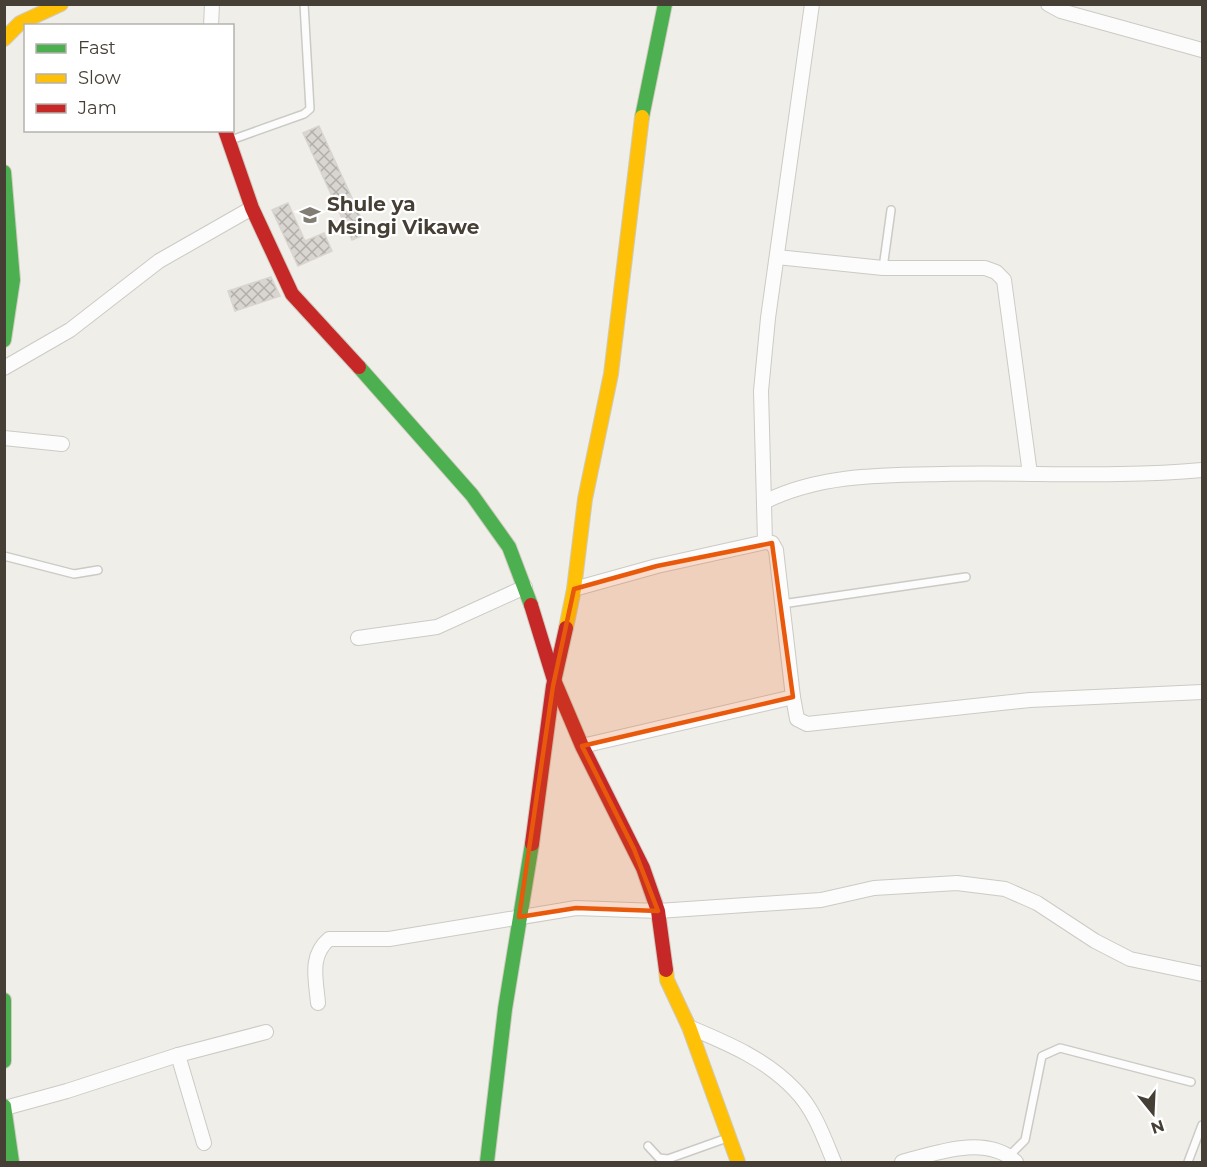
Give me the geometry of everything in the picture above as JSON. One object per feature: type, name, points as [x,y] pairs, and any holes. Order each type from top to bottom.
[{"type":"street","points":[[4,39],[20,23],[61,4]]},
{"type":"street","points":[[211,24],[212,4]]},
{"type":"street","points":[[487,1162],[519,917],[539,799],[554,680],[574,589],[585,499],[611,374],[639,130],[665,4]]},
{"type":"street","points":[[765,542],[761,391],[812,4]]},
{"type":"street","points":[[1048,4],[1061,11],[1203,50]]},
{"type":"street","points":[[227,136],[252,208],[292,294],[400,411],[428,448],[472,495],[509,547],[525,587],[554,680],[582,746],[634,849],[658,911],[667,980],[689,1027],[738,1162]]},
{"type":"street","points":[[4,340],[13,280],[5,180]]},
{"type":"street","points":[[4,368],[70,330],[159,261],[252,208]]},
{"type":"street","points":[[777,257],[883,268],[985,268],[996,272],[1004,280],[1030,474]]},
{"type":"street","points":[[4,438],[62,444]]},
{"type":"street","points":[[764,502],[790,489],[861,475],[1125,475],[1203,470]]},
{"type":"street","points":[[574,589],[657,566],[765,542],[772,543],[776,550],[797,719],[807,724],[1030,700],[1203,692]]},
{"type":"street","points":[[358,638],[437,627],[525,587]]},
{"type":"street","points":[[582,746],[793,696]]},
{"type":"street","points":[[318,1003],[315,963],[318,951],[329,939],[389,939],[576,908],[658,911],[821,900],[874,888],[957,883],[1005,889],[1037,903],[1095,941],[1130,959],[1203,974]]},
{"type":"street","points":[[4,1000],[4,1061]]},
{"type":"street","points":[[689,1027],[733,1046],[763,1063],[796,1090],[816,1120],[834,1162]]},
{"type":"street","points":[[12,1162],[4,1107],[67,1091],[178,1055],[266,1032]]},
{"type":"street","points":[[178,1055],[204,1143]]},
{"type":"street","points":[[902,1162],[952,1148],[980,1148],[1012,1159]]},
{"type":"lane","points":[[227,136],[304,114],[310,109],[304,4]]},
{"type":"lane","points":[[883,268],[891,210]]},
{"type":"lane","points":[[4,556],[74,574],[98,570]]},
{"type":"lane","points":[[782,604],[966,577]]},
{"type":"lane","points":[[1012,1159],[1025,1140],[1042,1056],[1052,1050],[1060,1048],[1191,1082]]},
{"type":"lane","points":[[1188,1162],[1203,1125]]},
{"type":"lane","points":[[648,1146],[659,1158],[668,1159],[729,1137]]},
{"type":"highlighted area","points":[[772,543],[793,697],[582,746],[634,849],[658,911],[576,908],[519,917],[553,686],[574,589],[657,566]]},
{"type":"building","points":[[319,126],[368,233],[352,240],[303,133]]},
{"type":"building","points":[[288,203],[305,241],[324,233],[332,251],[298,266],[272,210]]},
{"type":"building","points":[[271,277],[280,296],[235,311],[228,291]]},
{"type":"traffic: fast","points":[[642,117],[665,4]]},
{"type":"traffic: fast","points":[[4,172],[13,280],[4,340]]},
{"type":"traffic: fast","points":[[359,367],[472,495],[509,547],[531,605]]},
{"type":"traffic: fast","points":[[487,1162],[505,1009],[532,844]]},
{"type":"traffic: fast","points":[[4,1000],[4,1061]]},
{"type":"traffic: fast","points":[[4,1106],[12,1162]]},
{"type":"traffic: slow","points":[[4,39],[20,23],[61,4]]},
{"type":"traffic: slow","points":[[566,628],[574,589],[585,499],[611,374],[642,117]]},
{"type":"traffic: slow","points":[[666,970],[667,980],[689,1027],[738,1162]]},
{"type":"traffic: jam","points":[[226,132],[252,208],[292,294],[359,367]]},
{"type":"traffic: jam","points":[[531,605],[554,680],[582,746],[643,868],[658,911],[666,970]]},
{"type":"traffic: jam","points":[[532,844],[553,686],[566,628]]},
{"type":"place","name":"Shule ya Msingi Vikawe","points":[[310,215]]}]
